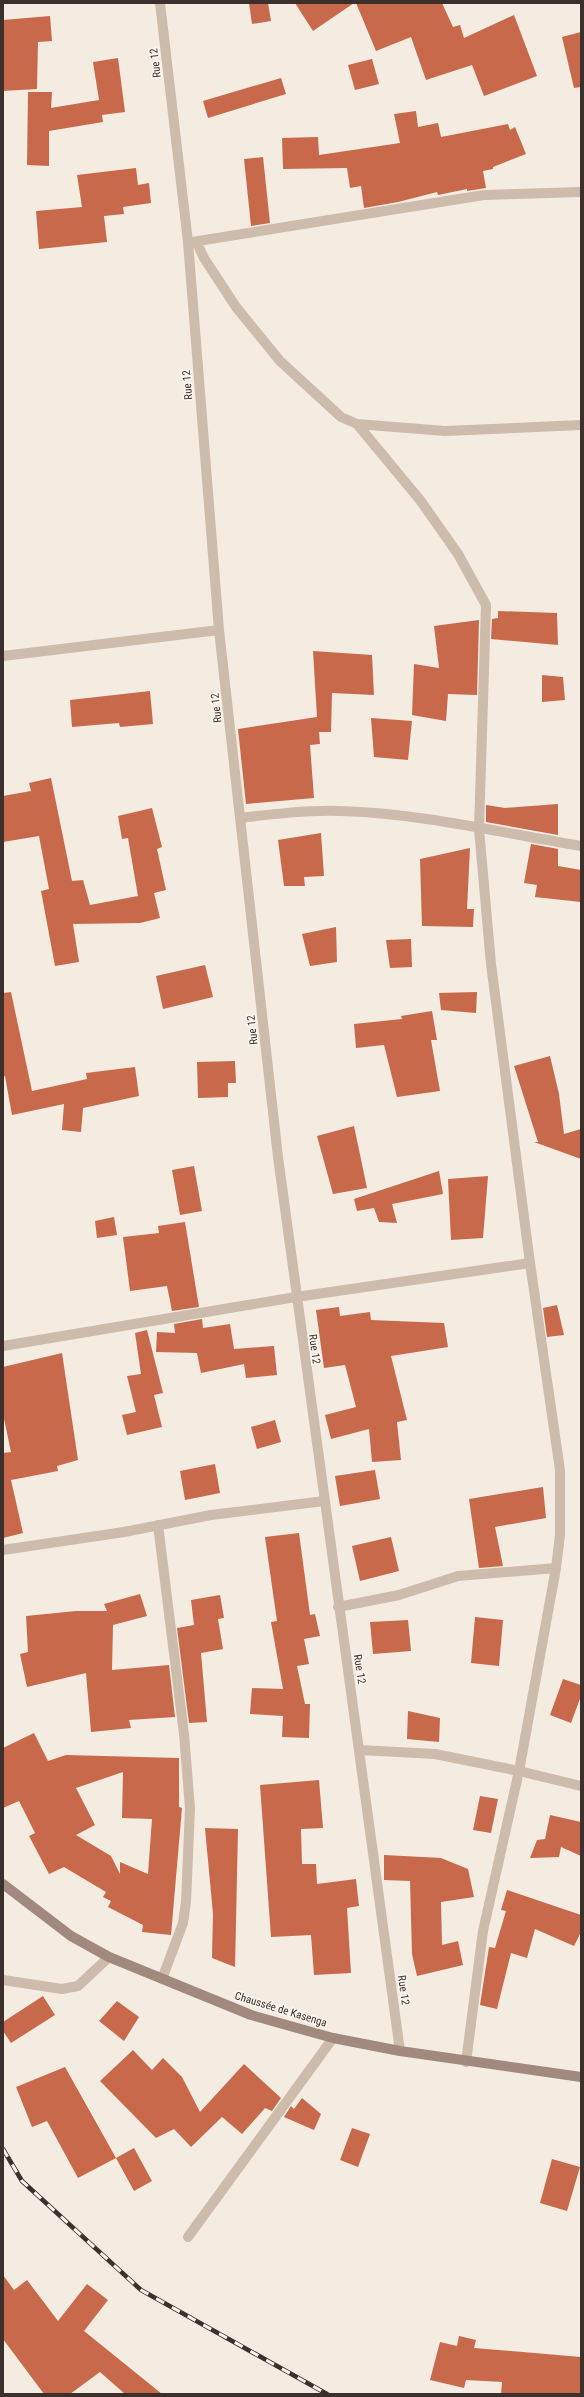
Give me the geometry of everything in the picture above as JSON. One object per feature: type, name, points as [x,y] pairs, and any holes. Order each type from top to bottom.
[{"type":"main road","name":"Chaussée de Kasenga","points":[[3,1884],[71,1936],[109,1957],[251,2014],[333,2038],[400,2051],[466,2062],[581,2077]]},
{"type":"street","name":"Rue 12","points":[[160,3],[193,242],[219,630],[296,1298],[338,1607],[360,1750],[400,2051]]},
{"type":"street","points":[[581,192],[484,195],[193,242],[236,307],[280,361],[341,418],[357,424],[445,431],[581,424]]},
{"type":"street","points":[[357,424],[420,500],[458,554],[486,605],[479,829],[491,964],[530,1264],[560,1470],[560,1534],[556,1568],[519,1771],[483,1931],[466,2062]]},
{"type":"street","points":[[3,656],[219,630]]},
{"type":"street","points":[[240,818],[292,812],[340,811],[399,815],[581,846]]},
{"type":"street","points":[[3,1346],[296,1298],[530,1264]]},
{"type":"street","points":[[3,1550],[158,1526],[270,1506],[324,1501]]},
{"type":"street","points":[[158,1526],[184,1734],[190,1808],[186,1902],[183,1922],[162,1979]]},
{"type":"street","points":[[338,1607],[399,1596],[458,1576],[556,1568]]},
{"type":"street","points":[[360,1750],[435,1754],[519,1771],[581,1786]]},
{"type":"street","points":[[3,1980],[62,1989],[78,1986],[109,1957]]},
{"type":"street","points":[[188,2236],[333,2038]]},
{"type":"building","points":[[249,3],[268,3],[271,21],[252,24]]},
{"type":"building","points":[[295,3],[354,3],[313,31]]},
{"type":"building","points":[[356,3],[442,3],[453,27],[460,25],[464,38],[514,15],[537,76],[484,96],[472,65],[426,80],[411,37],[376,51]]},
{"type":"building","points":[[50,16],[52,41],[38,42],[37,89],[3,91],[3,20]]},
{"type":"building","points":[[581,32],[581,87],[574,88],[562,37]]},
{"type":"building","points":[[118,58],[125,112],[102,115],[103,122],[49,131],[49,166],[27,165],[28,92],[52,92],[51,108],[99,100],[100,106],[93,62]]},
{"type":"building","points":[[372,59],[379,84],[355,90],[348,65]]},
{"type":"building","points":[[281,78],[286,94],[208,118],[203,101]]},
{"type":"building","points":[[416,111],[418,127],[438,123],[441,137],[508,124],[510,130],[515,127],[526,154],[493,167],[493,169],[483,171],[486,188],[467,191],[467,189],[438,195],[437,192],[398,202],[364,208],[361,186],[350,188],[347,168],[283,169],[282,138],[318,137],[319,155],[400,143],[394,114]]},
{"type":"building","points":[[263,157],[270,223],[251,226],[244,159]]},
{"type":"building","points":[[136,168],[138,185],[149,183],[151,203],[123,207],[124,214],[104,216],[107,242],[39,249],[36,211],[82,207],[77,175]]},
{"type":"building","points":[[498,611],[557,613],[558,645],[491,639],[492,619],[498,618]]},
{"type":"building","points":[[479,620],[477,695],[448,694],[446,721],[412,715],[414,664],[439,668],[434,626]]},
{"type":"building","points":[[313,651],[372,655],[374,695],[332,693],[331,732],[319,732],[320,744],[310,745],[314,798],[246,804],[238,729],[317,717]]},
{"type":"building","points":[[542,675],[563,677],[565,700],[542,702]]},
{"type":"building","points":[[150,691],[153,724],[120,727],[119,723],[72,727],[70,700]]},
{"type":"building","points":[[371,718],[412,721],[408,760],[374,757]]},
{"type":"building","points":[[51,778],[72,881],[83,880],[90,905],[138,896],[128,838],[122,839],[118,816],[152,808],[162,847],[157,849],[166,890],[154,893],[160,918],[140,923],[73,924],[79,962],[55,966],[41,891],[49,889],[39,836],[3,842],[3,796],[31,791],[29,783]]},
{"type":"building","points":[[558,804],[558,835],[486,822],[486,805],[505,808]]},
{"type":"building","points":[[321,833],[324,876],[304,877],[305,886],[284,886],[278,840]]},
{"type":"building","points":[[531,844],[558,849],[558,866],[581,870],[581,902],[535,897],[537,885],[524,883]]},
{"type":"building","points":[[470,848],[467,909],[474,909],[473,927],[422,926],[420,859]]},
{"type":"building","points":[[336,927],[337,962],[310,966],[302,934]]},
{"type":"building","points":[[411,939],[412,967],[390,968],[386,940]]},
{"type":"building","points":[[205,965],[213,997],[163,1009],[156,976]]},
{"type":"building","points":[[11,992],[32,1091],[87,1079],[86,1073],[135,1067],[139,1096],[83,1108],[81,1132],[62,1130],[64,1104],[12,1115],[5,1076],[3,1077],[3,993]]},
{"type":"building","points":[[477,992],[476,1013],[441,1010],[439,993]]},
{"type":"building","points":[[432,1011],[437,1040],[431,1040],[440,1091],[397,1097],[384,1045],[356,1048],[354,1024],[402,1019],[401,1016]]},
{"type":"building","points":[[550,1056],[559,1094],[564,1134],[581,1129],[581,1159],[534,1142],[538,1142],[514,1066]]},
{"type":"building","points":[[235,1061],[236,1083],[228,1083],[228,1097],[198,1098],[197,1062]]},
{"type":"building","points":[[354,1126],[367,1188],[333,1194],[317,1136]]},
{"type":"building","points":[[194,1166],[202,1211],[180,1215],[172,1170]]},
{"type":"building","points":[[439,1171],[443,1194],[392,1204],[397,1223],[379,1222],[374,1208],[357,1211],[354,1199]]},
{"type":"building","points":[[488,1176],[483,1238],[451,1240],[448,1179]]},
{"type":"building","points":[[114,1217],[117,1235],[97,1238],[95,1221]]},
{"type":"building","points":[[185,1222],[199,1307],[172,1311],[167,1286],[130,1291],[123,1237],[159,1233],[158,1226]]},
{"type":"building","points":[[557,1305],[564,1335],[547,1337],[543,1308]]},
{"type":"building","points":[[339,1307],[340,1316],[370,1312],[371,1320],[444,1323],[448,1347],[391,1356],[407,1420],[397,1422],[401,1460],[372,1462],[369,1429],[331,1439],[325,1415],[356,1407],[345,1365],[324,1368],[316,1310]]},
{"type":"building","points":[[202,1319],[203,1328],[230,1324],[234,1349],[274,1346],[277,1375],[246,1378],[244,1364],[201,1373],[197,1353],[156,1352],[157,1332],[175,1333],[174,1324]]},
{"type":"building","points":[[147,1330],[163,1393],[154,1395],[162,1427],[127,1435],[122,1415],[136,1412],[127,1376],[141,1374],[135,1333]]},
{"type":"building","points":[[62,1353],[78,1460],[57,1466],[58,1471],[11,1480],[23,1533],[3,1538],[3,1453],[11,1452],[3,1414],[3,1367]]},
{"type":"building","points":[[275,1420],[281,1442],[257,1449],[251,1427]]},
{"type":"building","points":[[215,1464],[220,1493],[185,1500],[180,1471]]},
{"type":"building","points":[[375,1470],[380,1499],[340,1506],[335,1476]]},
{"type":"building","points":[[543,1487],[546,1518],[495,1527],[503,1566],[479,1568],[469,1499]]},
{"type":"building","points":[[299,1533],[310,1615],[315,1614],[320,1636],[304,1639],[309,1664],[297,1666],[305,1704],[310,1704],[309,1738],[282,1737],[283,1716],[250,1714],[252,1688],[283,1689],[271,1622],[277,1621],[265,1537]]},
{"type":"building","points":[[391,1537],[399,1571],[360,1581],[352,1546]]},
{"type":"building","points":[[140,1594],[147,1616],[113,1625],[112,1670],[169,1665],[175,1717],[129,1720],[131,1728],[91,1732],[86,1673],[27,1687],[20,1654],[28,1652],[26,1616],[76,1611],[107,1611],[104,1604]]},
{"type":"building","points":[[220,1595],[224,1618],[218,1619],[223,1649],[201,1653],[207,1722],[189,1723],[177,1628],[194,1625],[191,1600]]},
{"type":"building","points":[[475,1617],[503,1620],[499,1666],[471,1663]]},
{"type":"building","points":[[408,1620],[411,1651],[373,1654],[370,1622]]},
{"type":"building","points":[[563,1679],[581,1685],[581,1696],[571,1723],[550,1715]]},
{"type":"building","points":[[408,1711],[440,1718],[439,1742],[407,1739]]},
{"type":"building","points":[[34,1733],[48,1761],[66,1755],[179,1758],[179,1807],[182,1808],[171,1935],[142,1932],[143,1925],[108,1907],[111,1901],[103,1897],[106,1892],[64,1867],[49,1874],[29,1836],[35,1833],[19,1801],[3,1808],[3,1748]],"holes":[[[123,1772],[122,1818],[152,1819],[148,1874],[120,1862],[120,1874],[111,1856],[76,1835],[95,1825],[76,1788]]]},
{"type":"building","points":[[319,1780],[323,1828],[301,1829],[302,1864],[316,1864],[317,1884],[356,1879],[359,1906],[347,1908],[351,1973],[314,1975],[311,1935],[271,1937],[260,1785]]},
{"type":"building","points":[[480,1796],[498,1799],[491,1833],[473,1830]]},
{"type":"building","points":[[550,1815],[581,1822],[581,1856],[561,1847],[559,1857],[530,1858],[537,1840],[545,1839]]},
{"type":"building","points":[[205,1828],[238,1829],[235,1967],[212,1958],[213,1914]]},
{"type":"building","points":[[384,1855],[441,1858],[468,1869],[474,1897],[441,1902],[442,1945],[458,1941],[463,1965],[417,1976],[412,1954],[410,1881],[384,1880]]},
{"type":"building","points":[[507,1890],[581,1915],[581,1932],[574,1946],[535,1929],[527,1958],[511,1953],[497,2009],[480,2005],[489,1947],[495,1948],[506,1911],[501,1910]]},
{"type":"building","points":[[43,1996],[55,2015],[11,2043],[3,2031],[3,2022]]},
{"type":"building","points":[[117,2001],[139,2017],[124,2041],[99,2021]]},
{"type":"building","points":[[133,2050],[152,2070],[163,2058],[182,2077],[200,2112],[244,2064],[281,2098],[272,2111],[265,2108],[242,2134],[222,2117],[191,2147],[174,2129],[156,2138],[100,2081]]},
{"type":"building","points":[[65,2067],[116,2158],[78,2178],[47,2121],[32,2127],[16,2087]]},
{"type":"building","points":[[302,2098],[321,2114],[314,2130],[284,2117],[291,2106],[294,2109]]},
{"type":"building","points":[[352,2128],[370,2134],[358,2167],[340,2160]]},
{"type":"building","points":[[134,2148],[152,2181],[134,2191],[116,2158]]},
{"type":"building","points":[[552,2159],[580,2167],[567,2211],[540,2203]]},
{"type":"building","points":[[3,2275],[14,2290],[27,2280],[58,2321],[87,2284],[108,2300],[84,2331],[162,2394],[125,2394],[100,2372],[70,2394],[44,2394],[3,2339]]},
{"type":"building","points":[[459,2336],[476,2340],[474,2348],[581,2357],[581,2394],[501,2394],[502,2382],[466,2380],[464,2388],[430,2380],[440,2342],[457,2346]]},
{"type":"railway","points":[[3,2149],[22,2181],[141,2290],[327,2394]]}]
